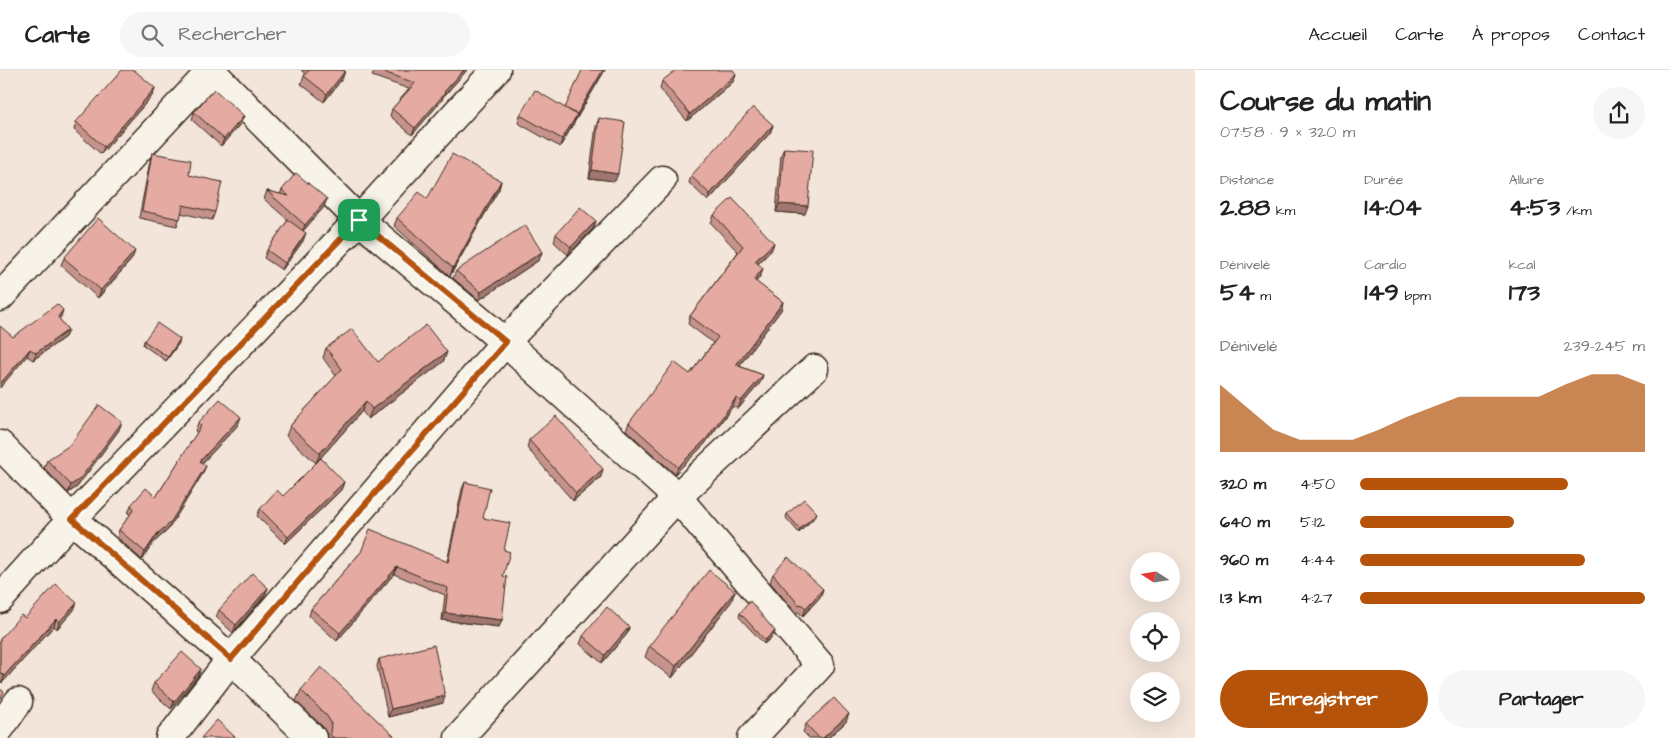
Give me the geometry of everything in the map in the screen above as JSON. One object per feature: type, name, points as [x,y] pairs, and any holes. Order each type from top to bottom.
[{"type":"street","points":[[0,297],[211,70],[359,220],[506,342],[677,497],[820,665],[752,738]]},
{"type":"street","points":[[0,599],[72,519],[359,220],[496,70]]},
{"type":"street","points":[[170,738],[231,659],[506,342],[662,180]]},
{"type":"street","points":[[459,738],[677,497],[814,369]]},
{"type":"street","points":[[0,445],[72,519],[231,659],[312,738]]},
{"type":"street","points":[[0,728],[18,702]]},
{"type":"building","points":[[122,70],[134,70],[155,88],[104,147],[76,122]]},
{"type":"building","points":[[309,70],[345,71],[327,94],[304,76]]},
{"type":"building","points":[[378,70],[464,70],[415,128],[392,109],[415,83]]},
{"type":"building","points":[[582,70],[603,70],[577,114],[565,108]]},
{"type":"building","points":[[676,70],[733,70],[736,74],[690,114],[662,81]]},
{"type":"building","points":[[214,89],[244,116],[224,139],[194,112]]},
{"type":"building","points":[[535,90],[577,115],[562,139],[520,115]]},
{"type":"building","points":[[753,107],[773,125],[710,194],[691,176]]},
{"type":"building","points":[[599,118],[625,122],[618,174],[592,170]]},
{"type":"building","points":[[784,148],[813,150],[808,206],[779,204]]},
{"type":"building","points":[[152,153],[191,160],[189,175],[222,182],[215,212],[183,205],[180,219],[142,211]]},
{"type":"building","points":[[452,154],[501,181],[453,268],[397,218],[419,192],[427,199]]},
{"type":"building","points":[[296,173],[327,199],[305,225],[267,191],[289,196],[282,190]]},
{"type":"building","points":[[732,198],[774,243],[755,261],[763,268],[754,280],[783,302],[736,365],[763,375],[741,401],[736,398],[707,438],[678,467],[629,423],[674,362],[690,374],[718,337],[690,316],[743,246],[714,215]]},
{"type":"building","points":[[580,207],[596,221],[571,247],[556,234]]},
{"type":"building","points":[[98,218],[135,251],[101,290],[64,258]]},
{"type":"building","points":[[288,220],[306,233],[285,263],[267,250]]},
{"type":"building","points":[[525,225],[542,252],[481,292],[456,271]]},
{"type":"building","points":[[57,304],[63,310],[58,317],[68,330],[36,353],[30,349],[0,384],[0,326],[13,337]]},
{"type":"building","points":[[157,323],[180,339],[168,357],[144,341]]},
{"type":"building","points":[[426,325],[447,352],[372,409],[366,401],[320,453],[290,426],[342,369],[326,348],[352,329],[378,362]]},
{"type":"building","points":[[220,399],[241,417],[200,461],[206,466],[170,523],[157,534],[145,552],[119,530],[134,509],[131,505],[146,488],[156,497],[201,426],[198,423]]},
{"type":"building","points":[[99,405],[122,422],[80,479],[71,485],[47,460],[70,445]]},
{"type":"building","points":[[556,416],[603,469],[576,493],[529,440]]},
{"type":"building","points":[[321,458],[344,482],[288,537],[260,509],[277,490],[283,496]]},
{"type":"building","points":[[465,482],[490,488],[483,518],[510,523],[504,550],[510,552],[503,576],[507,577],[502,620],[445,613],[448,588],[397,567],[340,633],[311,609],[361,552],[370,529],[448,562]]},
{"type":"building","points":[[804,499],[817,513],[800,529],[787,514]]},
{"type":"building","points":[[788,557],[823,589],[806,608],[801,604],[799,605],[773,574]]},
{"type":"building","points":[[709,570],[735,591],[676,666],[649,646]]},
{"type":"building","points":[[252,573],[268,588],[236,625],[219,610]]},
{"type":"building","points":[[56,584],[77,603],[59,622],[56,619],[4,676],[0,672],[0,639],[21,615],[25,618]]},
{"type":"building","points":[[750,601],[775,631],[765,640],[740,613]]},
{"type":"building","points":[[607,607],[629,627],[605,655],[583,636]]},
{"type":"building","points":[[434,645],[445,696],[391,709],[379,659]]},
{"type":"building","points":[[182,652],[201,669],[174,702],[154,683]]},
{"type":"building","points":[[321,667],[396,738],[334,738],[330,734],[331,723],[327,716],[301,690]]},
{"type":"building","points":[[0,689],[4,692],[0,699]]},
{"type":"building","points":[[834,698],[849,714],[823,738],[819,738],[806,724]]},
{"type":"building","points":[[217,720],[236,738],[201,738]]},
{"type":"route","points":[[359,220],[506,342],[231,659],[72,519],[359,220]]}]
